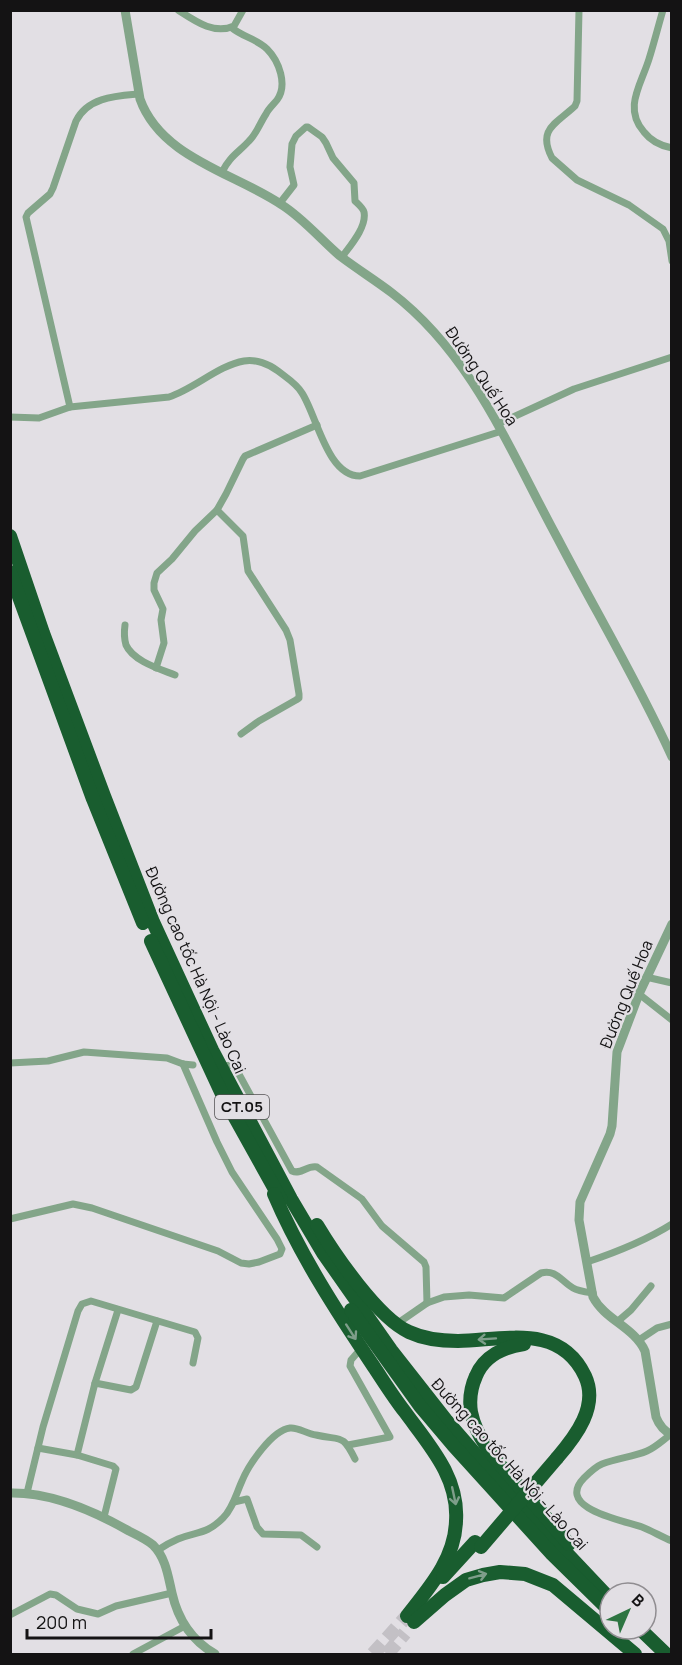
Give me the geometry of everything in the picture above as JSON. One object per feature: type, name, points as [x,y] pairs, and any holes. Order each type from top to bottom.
[{"type":"highway","name":"Đường cao tốc Hà Nội - Lào Cai","points":[[10,536],[60,678],[153,922],[212,1050],[291,1199],[323,1253],[398,1359],[468,1447],[598,1586]]},
{"type":"highway","name":"Đường cao tốc Hà Nội - Lào Cai","points":[[10,572],[90,789],[145,926],[222,1094],[264,1170],[316,1259],[420,1407],[552,1554],[598,1599]]},
{"type":"highway","points":[[240,1104],[275,1154],[328,1244],[384,1314],[397,1325],[419,1336],[445,1340],[523,1337],[539,1339],[558,1346],[573,1358],[585,1377],[590,1393],[579,1427],[410,1619]]},
{"type":"highway","points":[[264,1170],[302,1252],[374,1367],[437,1457],[450,1480],[455,1501],[456,1530],[443,1566],[410,1619]]},
{"type":"highway","points":[[555,1456],[582,1405],[581,1387],[576,1374],[565,1359],[538,1345],[523,1344],[497,1352],[478,1371],[472,1385],[471,1412],[480,1434],[499,1462],[602,1581]]},
{"type":"highway","points":[[410,1619],[466,1580],[500,1572],[525,1574],[553,1585],[635,1654]]},
{"type":"highway","points":[[640,1641],[654,1654]]},
{"type":"highway","points":[[654,1641],[666,1654]]},
{"type":"street","name":"Đường Quế Hoa","points":[[125,10],[144,109],[169,141],[280,203],[342,257],[416,313],[439,335],[500,427],[653,715],[672,757]]},
{"type":"street","points":[[178,10],[204,26],[217,29],[232,28],[243,10]]},
{"type":"street","points":[[579,10],[577,101],[548,131],[546,143],[549,153],[577,180],[629,205],[663,229],[669,241],[672,261]]},
{"type":"street","points":[[663,10],[634,104],[637,124],[647,136],[663,146],[672,148]]},
{"type":"street","points":[[222,171],[233,155],[248,143],[257,131],[266,113],[281,93],[283,85],[274,60],[266,48],[256,40],[232,28]]},
{"type":"street","points":[[70,408],[26,217],[50,194],[80,113],[106,98],[140,94]]},
{"type":"street","points":[[280,203],[294,185],[290,167],[294,139],[308,127],[322,137],[337,163],[354,183],[355,201],[363,210],[364,215],[357,238],[342,257]]},
{"type":"street","points":[[10,417],[39,418],[70,408],[169,397],[228,366],[251,360],[276,370],[297,386],[306,399],[333,459],[346,473],[360,476],[500,427],[574,389],[672,357]]},
{"type":"street","points":[[156,668],[164,643],[161,620],[163,609],[154,590],[155,577],[159,569],[172,559],[195,531],[217,510],[245,456],[317,425]]},
{"type":"street","points":[[217,510],[243,536],[248,571],[286,630],[290,640],[299,694],[296,700],[268,715],[241,734]]},
{"type":"street","points":[[125,625],[124,637],[129,650],[156,668],[175,675]]},
{"type":"street","name":"Đường Quế Hoa","points":[[639,1340],[598,1305],[593,1293],[579,1220],[580,1202],[610,1134],[617,1052],[646,977],[672,924]]},
{"type":"street","points":[[646,977],[672,983]]},
{"type":"street","points":[[639,994],[672,1020]]},
{"type":"street","points":[[10,1063],[48,1061],[84,1052],[167,1058],[193,1065]]},
{"type":"street","points":[[10,1219],[76,1204],[218,1251],[241,1263],[259,1262],[280,1254],[282,1249],[277,1239],[232,1172],[183,1064]]},
{"type":"street","points":[[220,1066],[234,1065],[292,1171],[298,1172],[308,1167],[317,1167],[362,1199],[388,1232],[424,1262],[427,1303]]},
{"type":"street","points":[[587,1262],[624,1250],[672,1224]]},
{"type":"street","points":[[401,1321],[427,1303],[444,1297],[478,1295],[504,1298],[546,1272],[554,1273],[573,1288],[593,1293]]},
{"type":"street","points":[[616,1322],[631,1310],[651,1286]]},
{"type":"street","points":[[27,1493],[63,1362],[82,1304],[91,1301],[189,1329],[198,1334],[193,1363]]},
{"type":"street","points":[[77,1455],[95,1383],[118,1310]]},
{"type":"street","points":[[95,1383],[132,1390],[136,1387],[157,1321]]},
{"type":"street","points":[[672,1324],[657,1328],[639,1340],[645,1351],[658,1423],[671,1435],[646,1451],[599,1465],[581,1481],[577,1492],[580,1499],[594,1511],[643,1527],[672,1541]]},
{"type":"street","points":[[348,1445],[390,1437],[350,1366],[351,1360],[358,1352]]},
{"type":"street","points":[[158,1550],[177,1539],[200,1534],[225,1516],[234,1502],[247,1470],[269,1441],[284,1430],[295,1428],[313,1435],[343,1440],[355,1459]]},
{"type":"street","points":[[38,1448],[77,1455],[113,1466],[116,1469],[104,1517]]},
{"type":"street","points":[[10,1493],[27,1493],[65,1502],[104,1517],[147,1541],[158,1550],[165,1565],[177,1610],[184,1626],[195,1640],[214,1654]]},
{"type":"street","points":[[234,1502],[247,1499],[257,1527],[263,1534],[301,1535],[317,1547]]},
{"type":"street","points":[[10,1615],[50,1594],[56,1594],[77,1609],[98,1614],[116,1606],[172,1593]]},
{"type":"street","points":[[133,1654],[184,1626]]},
{"type":"tunnel","points":[[373,1654],[407,1616]]},
{"type":"tunnel","points":[[387,1654],[405,1633]]}]
